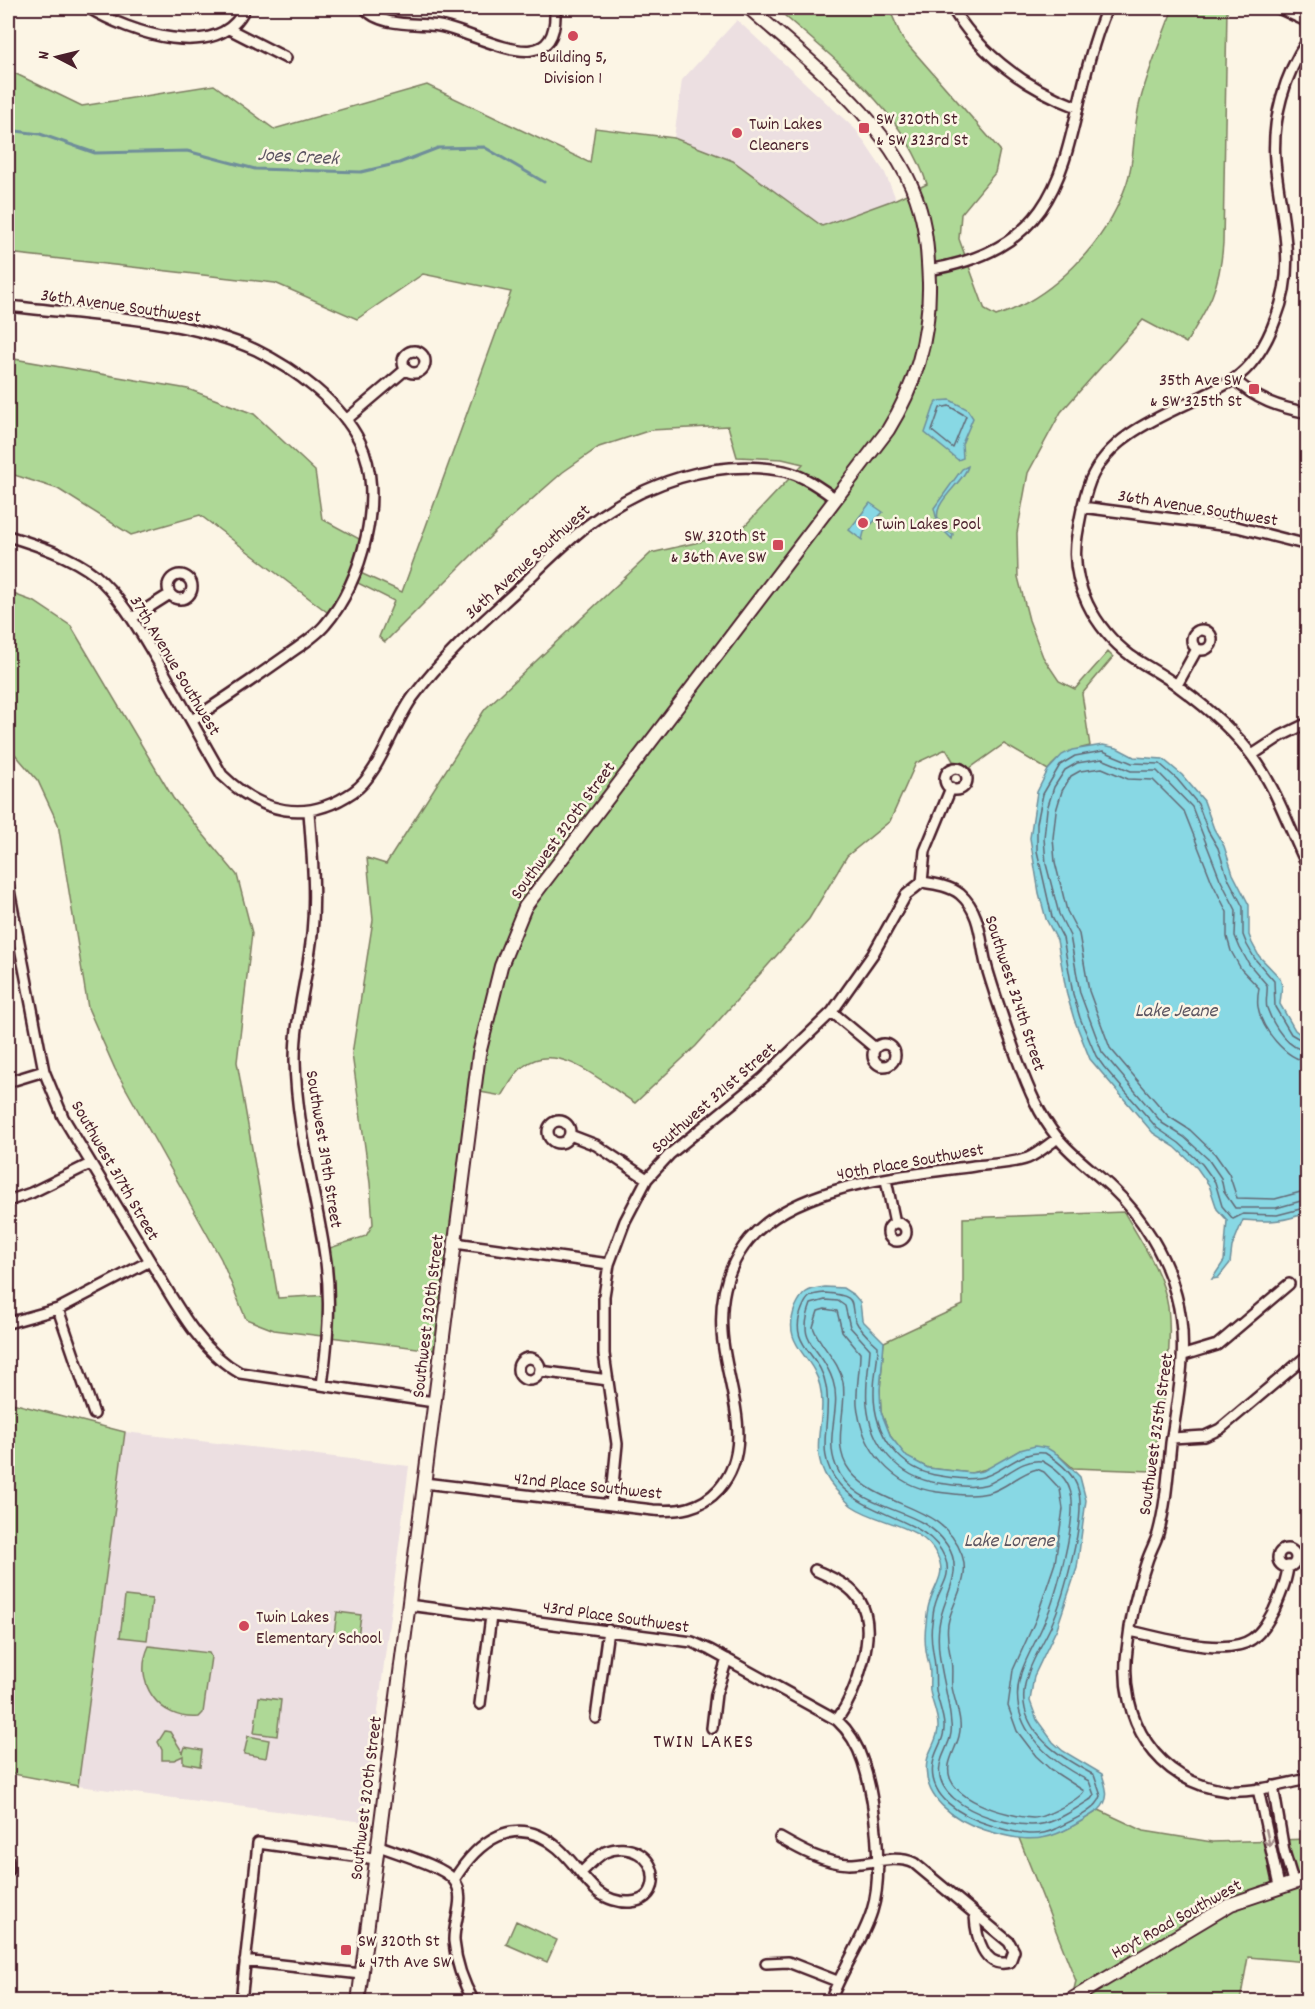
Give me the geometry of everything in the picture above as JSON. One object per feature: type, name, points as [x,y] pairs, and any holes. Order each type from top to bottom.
[{"type":"main road","name":"Southwest 320th Street","points":[[358,2001],[434,1402],[486,1017],[501,966],[525,907],[888,430],[912,382],[926,328],[928,270],[920,210],[914,192],[892,151],[866,118],[824,74],[749,8]]},
{"type":"main road","name":"Hoyt Road Southwest","points":[[1067,2001],[1231,1904],[1293,1881],[1308,1878]]},
{"type":"street","points":[[89,8],[124,26],[181,38],[208,38],[229,29],[245,8]]},
{"type":"street","points":[[367,10],[387,20],[457,30],[506,47],[538,49],[547,44],[553,36],[555,8]]},
{"type":"street","points":[[952,8],[972,36],[1005,69],[1041,93],[1077,107]]},
{"type":"street","points":[[928,270],[979,258],[1010,242],[1046,205],[1061,176],[1086,65],[1107,8]]},
{"type":"street","points":[[1278,8],[1308,22]]},
{"type":"street","points":[[229,29],[286,58]]},
{"type":"street","points":[[1308,40],[1290,73],[1275,127],[1275,159],[1288,241],[1287,276],[1281,306],[1271,333],[1255,357],[1234,379],[1140,428],[1121,441],[1104,459],[1090,480],[1082,507],[1076,546],[1077,572],[1085,599],[1099,624],[1118,645],[1177,685],[1212,714],[1252,755],[1308,867]]},
{"type":"street","name":"36th Avenue Southwest","points":[[8,306],[183,327],[220,337],[257,351],[319,392],[346,420],[361,443],[369,477],[370,510],[364,542],[349,585],[325,625],[269,668],[192,720]]},
{"type":"street","points":[[346,420],[405,370]]},
{"type":"street","points":[[1234,379],[1248,392],[1269,403],[1308,413]]},
{"type":"street","name":"36th Avenue Southwest","points":[[309,812],[355,791],[367,779],[413,697],[448,657],[586,526],[616,505],[651,489],[695,474],[739,469],[786,471],[812,483],[836,499]]},
{"type":"street","name":"36th Avenue Southwest","points":[[1082,507],[1237,527],[1308,545]]},
{"type":"street","name":"37th Avenue Southwest","points":[[8,536],[42,548],[93,574],[132,618],[222,775],[238,791],[257,802],[282,810],[309,812]]},
{"type":"street","points":[[132,618],[170,594]]},
{"type":"street","points":[[1177,685],[1197,649]]},
{"type":"street","points":[[1252,755],[1281,736],[1308,723]]},
{"type":"street","points":[[922,882],[925,850],[951,788]]},
{"type":"street","name":"Southwest 319th Street","points":[[309,812],[315,884],[312,935],[298,1013],[295,1060],[305,1151],[324,1250],[329,1295],[328,1338],[322,1385]]},
{"type":"street","name":"Southwest 321st Street","points":[[611,1505],[617,1444],[603,1324],[609,1264],[616,1241],[647,1179],[670,1154],[762,1079],[832,1012],[873,954],[906,895],[922,882]]},
{"type":"street","name":"Southwest 324th Street","points":[[922,882],[939,884],[959,893],[971,908],[980,928],[986,966],[1018,1062],[1035,1104],[1058,1138]]},
{"type":"street","name":"Southwest 317th Street","points":[[8,885],[45,1071],[63,1117],[177,1305],[224,1364],[240,1373],[262,1378],[434,1402]]},
{"type":"street","points":[[832,1012],[875,1048]]},
{"type":"street","points":[[8,1082],[45,1071]]},
{"type":"street","points":[[570,1135],[596,1145],[647,1179]]},
{"type":"street","name":"40th Place Southwest","points":[[732,1470],[738,1441],[723,1348],[724,1291],[744,1246],[764,1225],[821,1195],[850,1185],[1028,1158],[1058,1138]]},
{"type":"street","name":"Southwest 325th Street","points":[[1058,1138],[1114,1190],[1156,1245],[1177,1297],[1184,1355],[1157,1536],[1147,1561],[1130,1631],[1125,1685],[1130,1710],[1140,1735],[1160,1761],[1182,1778],[1230,1791],[1258,1789]]},
{"type":"street","points":[[8,1201],[32,1193],[90,1164]]},
{"type":"street","points":[[886,1180],[896,1223]]},
{"type":"street","points":[[455,1243],[609,1264]]},
{"type":"street","points":[[8,1323],[58,1309],[150,1261]]},
{"type":"street","points":[[1184,1355],[1217,1345],[1289,1284]]},
{"type":"street","points":[[58,1309],[94,1414]]},
{"type":"street","points":[[1172,1438],[1205,1436],[1221,1429],[1308,1354]]},
{"type":"street","points":[[540,1371],[608,1380]]},
{"type":"street","name":"42nd Place Southwest","points":[[424,1483],[665,1511],[693,1507],[716,1492],[732,1470]]},
{"type":"street","points":[[1130,1631],[1212,1646],[1237,1646],[1252,1640],[1265,1626],[1276,1605],[1288,1566]]},
{"type":"street","points":[[815,1570],[851,1590],[860,1600],[865,1614],[861,1670],[851,1698],[837,1720],[852,1738],[863,1761],[878,1862],[877,1894],[866,1932],[837,1981],[830,2001]]},
{"type":"street","name":"43rd Place Southwest","points":[[408,1605],[692,1642],[837,1720]]},
{"type":"street","points":[[480,1704],[491,1616]]},
{"type":"street","points":[[596,1718],[608,1630]]},
{"type":"street","points":[[712,1728],[716,1694],[727,1659]]},
{"type":"street","points":[[1279,1886],[1258,1789],[1308,1779]]},
{"type":"street","points":[[1273,1786],[1284,1851],[1293,1881]]},
{"type":"street","points":[[454,1880],[476,1849],[495,1836],[508,1833],[532,1834],[550,1842],[600,1894],[625,1902],[638,1902],[647,1897],[653,1881],[652,1868],[646,1858],[628,1850],[606,1852],[581,1873]]},
{"type":"street","points":[[780,1838],[830,1861],[852,1864],[903,1859],[914,1863],[1009,1942],[1014,1954],[1010,1962],[997,1962],[985,1953],[978,1940],[975,1916]]},
{"type":"street","points":[[241,2001],[258,1843],[376,1859]]},
{"type":"street","points":[[377,1845],[443,1872],[454,1880],[460,1898],[454,1930],[456,1952],[460,1971],[474,2001]]},
{"type":"street","points":[[8,1860],[8,1871]]},
{"type":"street","points":[[245,1961],[361,1974]]},
{"type":"street","points":[[766,1963],[788,1962],[837,1981]]},
{"type":"shaded area","points":[[737,20],[856,130],[885,173],[896,199],[822,226],[733,161],[674,138],[682,80]]},
{"type":"shaded area","name":"Twin Lakes Elementary School","points":[[125,1432],[409,1466],[364,1822],[78,1786]]},
{"type":"green space","points":[[776,8],[889,8],[902,38],[1000,150],[995,173],[961,214],[959,239],[985,310],[996,316],[1017,308],[1037,296],[1074,266],[1104,229],[1116,209],[1125,188],[1133,155],[1136,120],[1141,98],[1173,8],[1227,8],[1223,243],[1219,272],[1212,296],[1186,343],[1143,320],[1061,412],[1028,473],[1017,533],[1018,577],[1029,620],[1043,657],[1059,681],[1075,689],[1108,652],[1113,657],[1082,694],[1090,746],[1066,754],[1048,770],[1004,744],[970,768],[963,763],[953,761],[946,749],[916,763],[890,821],[847,856],[809,919],[696,1046],[635,1103],[596,1076],[567,1061],[552,1058],[538,1059],[524,1066],[502,1096],[474,1091],[441,1351],[274,1330],[246,1319],[221,1259],[115,1069],[88,1008],[58,824],[38,781],[8,746],[8,592],[35,602],[71,626],[173,798],[237,875],[252,933],[237,1062],[278,1298],[329,1295],[324,1250],[366,1236],[373,1224],[370,1183],[352,1054],[373,920],[367,858],[386,864],[485,709],[651,553],[738,533],[803,464],[782,459],[737,457],[728,426],[651,430],[599,447],[563,472],[497,530],[385,642],[379,637],[394,601],[352,580],[331,615],[200,515],[131,535],[58,489],[8,473],[8,358],[188,389],[254,414],[315,471],[322,519],[365,542],[356,571],[402,592],[511,292],[423,274],[357,319],[275,283],[8,253],[8,70],[82,106],[214,85],[274,129],[427,85],[590,163],[595,128],[674,138],[733,161],[822,226],[896,199],[927,184],[916,157],[901,132],[883,109],[842,66]]},
{"type":"green space","points":[[1124,1212],[1156,1269],[1168,1307],[1167,1368],[1151,1471],[1073,1468],[1057,1454],[1020,1450],[990,1468],[971,1473],[928,1468],[906,1457],[891,1437],[881,1412],[880,1390],[884,1342],[963,1305],[963,1218]]},
{"type":"green space","points":[[8,1402],[125,1432],[78,1786],[8,1773]]},
{"type":"green space","points":[[125,1596],[152,1599],[147,1640],[120,1637]]},
{"type":"green space","points":[[337,1612],[361,1615],[358,1637],[334,1634]]},
{"type":"green space","points":[[149,1646],[209,1653],[211,1657],[203,1713],[199,1717],[185,1717],[172,1713],[161,1706],[153,1696],[144,1673]]},
{"type":"green space","points":[[259,1697],[281,1700],[277,1736],[254,1733]]},
{"type":"green space","points":[[165,1731],[170,1732],[183,1753],[185,1747],[202,1750],[200,1766],[183,1763],[183,1756],[174,1760],[162,1760],[162,1750],[158,1742]]},
{"type":"green space","points":[[248,1736],[269,1740],[266,1758],[244,1754]]},
{"type":"green space","points":[[1099,1810],[1144,1831],[1212,1842],[1307,1839],[1307,1962],[1248,1957],[1240,2001],[1071,2001],[1076,1981],[1019,1838],[1052,1835]]},
{"type":"green space","points":[[516,1921],[557,1940],[547,1962],[506,1944]]},
{"type":"water","points":[[950,400],[967,409],[973,418],[962,444],[963,458],[958,460],[925,433],[936,401]]},
{"type":"water","points":[[968,466],[938,511],[938,518],[942,526],[953,534],[952,539],[938,525],[934,508],[962,469]]},
{"type":"water","name":"Twin Lakes Pool","points":[[870,503],[883,512],[864,532],[862,540],[849,530]]},
{"type":"water","name":"Lake Jeane","points":[[1103,745],[1117,748],[1134,757],[1163,759],[1182,775],[1204,801],[1214,829],[1224,846],[1233,874],[1249,905],[1249,935],[1252,943],[1259,956],[1280,978],[1282,986],[1280,1004],[1295,1030],[1307,1040],[1307,1212],[1291,1218],[1276,1220],[1243,1220],[1232,1247],[1230,1263],[1218,1278],[1212,1279],[1224,1261],[1227,1220],[1217,1209],[1209,1185],[1197,1168],[1175,1147],[1153,1133],[1090,1059],[1074,1019],[1057,940],[1046,919],[1039,893],[1030,838],[1037,792],[1048,770],[1062,755],[1072,750]]},
{"type":"water","name":"Lake Lorene","points":[[825,1287],[843,1288],[854,1295],[860,1302],[862,1320],[884,1342],[880,1390],[881,1412],[891,1437],[907,1457],[928,1468],[971,1473],[983,1471],[1020,1450],[1035,1446],[1047,1448],[1057,1454],[1080,1477],[1086,1500],[1077,1568],[1057,1628],[1034,1676],[1030,1701],[1037,1720],[1053,1742],[1063,1751],[1102,1774],[1106,1797],[1099,1810],[1057,1834],[1033,1839],[1019,1838],[973,1826],[951,1814],[942,1806],[929,1786],[926,1774],[927,1761],[938,1726],[930,1691],[930,1670],[925,1634],[928,1606],[939,1579],[940,1562],[930,1545],[921,1537],[852,1506],[836,1490],[820,1463],[818,1450],[822,1400],[820,1386],[811,1366],[795,1341],[792,1321],[800,1298],[809,1290]]},
{"type":"waterway","name":"Joes Creek","points":[[8,130],[40,134],[95,153],[187,151],[255,169],[361,172],[399,163],[438,148],[484,147],[544,182]]},
{"type":"place","name":"Building 5, Division 1","points":[[573,36]]},
{"type":"place","name":"SW 320th St & SW 323rd St","points":[[864,128]]},
{"type":"place","name":"Twin Lakes Cleaners","points":[[737,133]]},
{"type":"place","name":"35th Ave SW & SW 325th St","points":[[1254,389]]},
{"type":"place","name":"Twin Lakes Pool","points":[[863,523]]},
{"type":"place","name":"SW 320th St & 36th Ave SW","points":[[778,545]]},
{"type":"place","name":"Twin Lakes Elementary School","points":[[244,1626]]},
{"type":"place","name":"SW 320th St & 47th Ave SW","points":[[346,1950]]},
{"type":"district","name":"TWIN LAKES","points":[[704,1740]]}]
